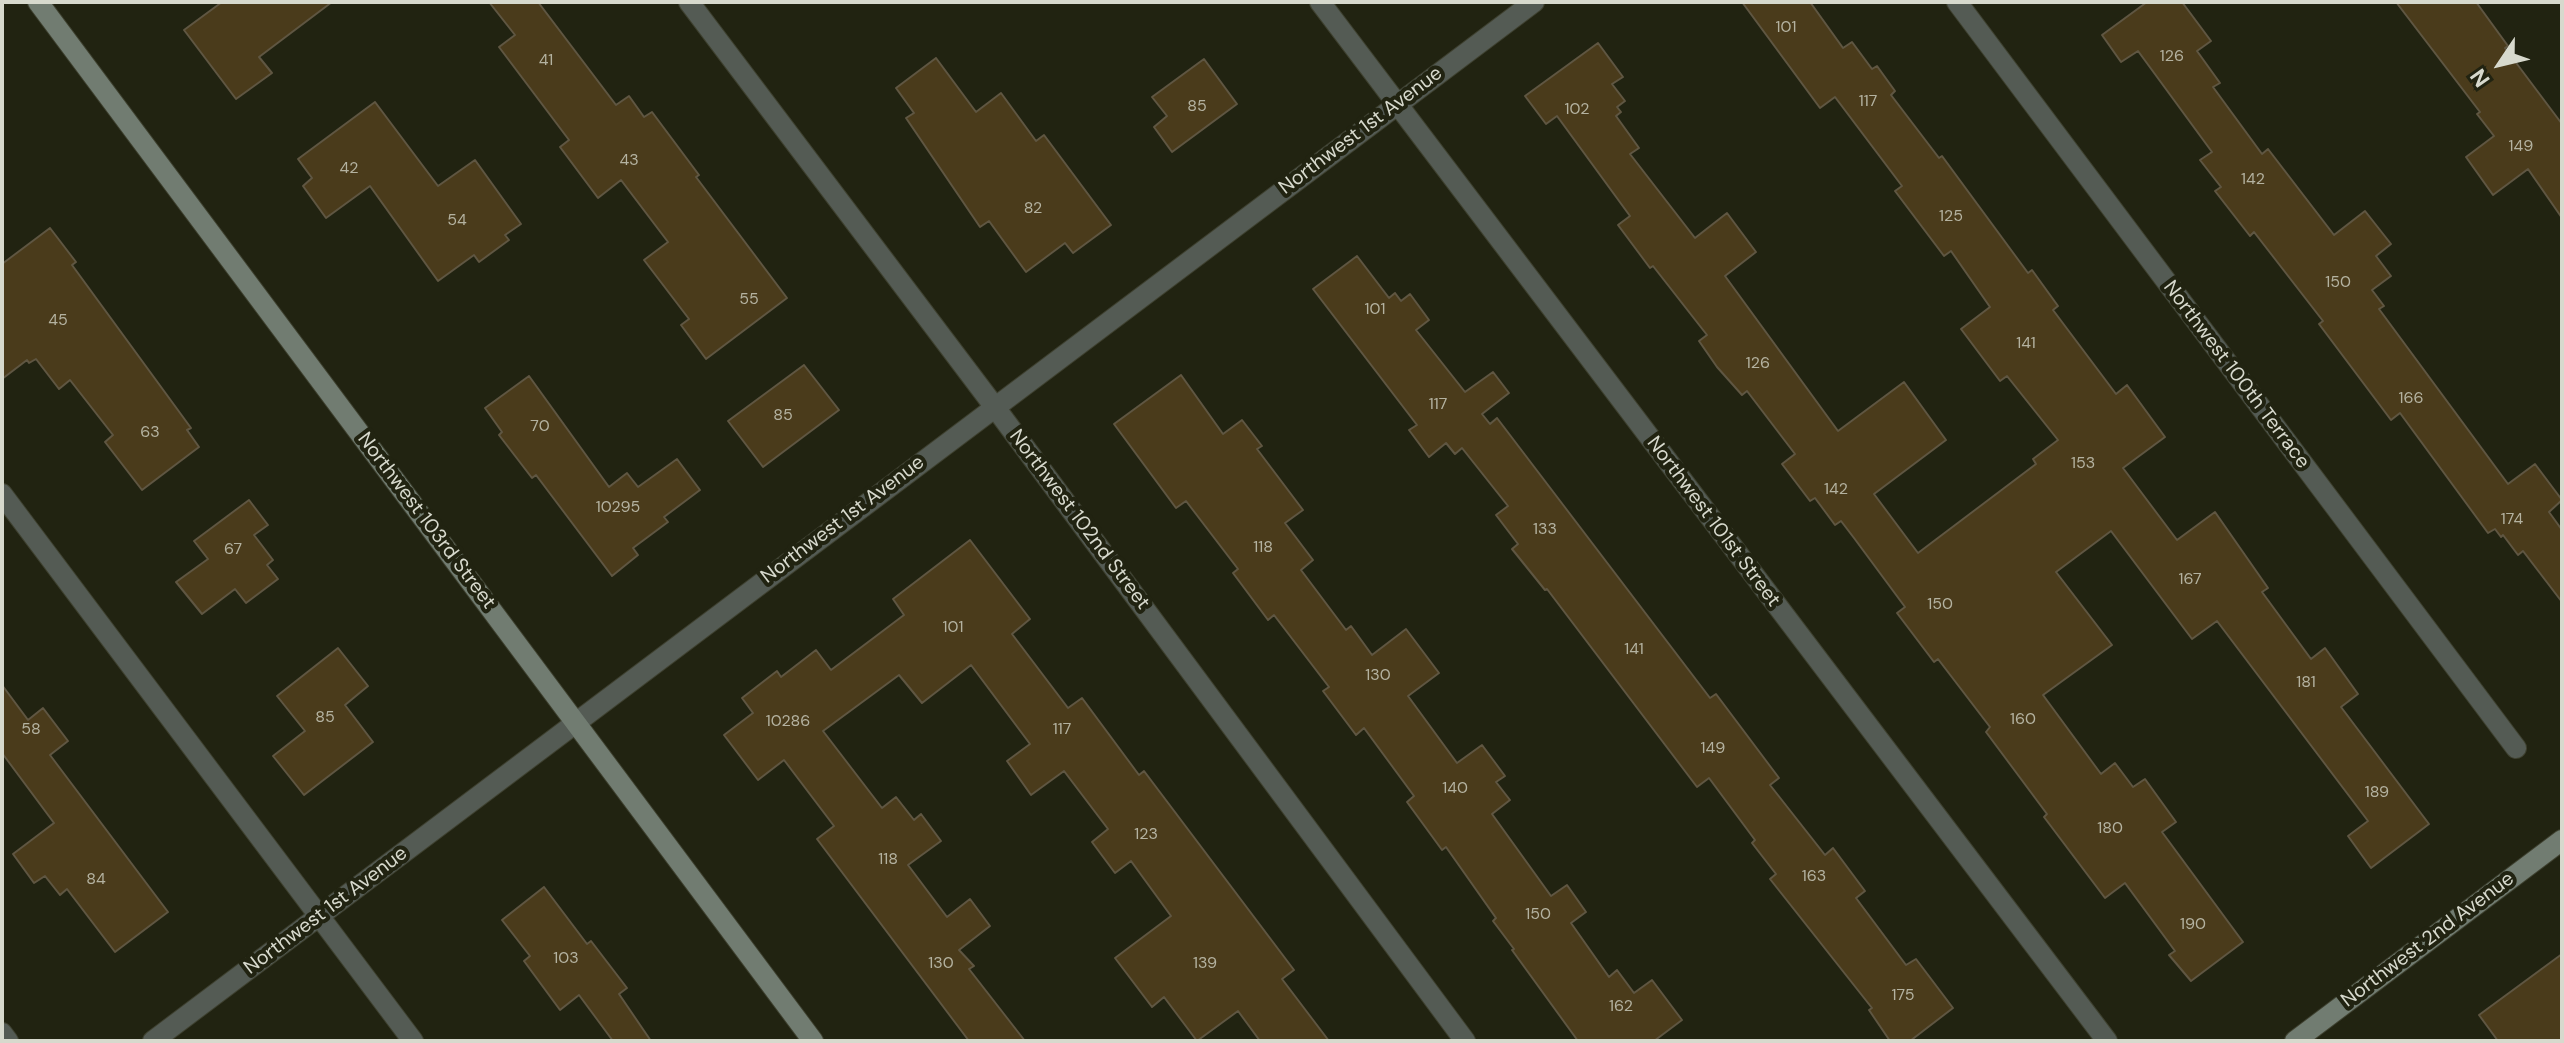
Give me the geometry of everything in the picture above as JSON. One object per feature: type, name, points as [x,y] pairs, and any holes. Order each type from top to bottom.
[{"type":"main road","name":"Northwest 103rd Street","points":[[48,5],[813,1041]]},
{"type":"main road","name":"Northwest 2nd Avenue","points":[[2295,1041],[2562,840]]},
{"type":"street","name":"Northwest 102nd Street","points":[[689,2],[994,406],[1465,1041]]},
{"type":"street","name":"Northwest 101st Street","points":[[1320,2],[2107,1041]]},
{"type":"street","name":"Northwest 1st Avenue","points":[[153,1041],[1534,2]]},
{"type":"street","name":"Northwest 100th Terrace","points":[[1957,2],[2516,748]]},
{"type":"street","points":[[2,494],[413,1041]]},
{"type":"street","points":[[2,1033],[8,1041]]},
{"type":"building","points":[[222,2],[332,2],[259,57],[272,73],[236,99],[184,30]]},
{"type":"building","points":[[489,2],[538,2],[616,105],[629,96],[644,117],[652,112],[699,175],[696,177],[787,298],[706,359],[681,325],[689,319],[644,260],[668,242],[621,180],[598,198],[560,147],[569,140],[499,47],[515,35]]},
{"type":"building","points":[[1742,2],[1810,2],[1843,48],[1852,42],[1872,69],[1877,66],[1895,91],[1891,95],[1939,158],[1942,156],[2028,273],[2032,270],[2058,306],[2053,310],[2116,394],[2127,385],[2165,437],[2123,468],[2177,540],[2215,512],[2268,588],[2262,592],[2311,659],[2325,648],[2358,694],[2341,707],[2429,824],[2371,868],[2348,836],[2368,821],[2217,621],[2192,639],[2111,531],[2056,572],[2112,645],[2043,695],[2101,774],[2115,763],[2133,787],[2145,779],[2176,822],[2162,832],[2243,942],[2191,981],[2169,955],[2175,951],[2125,883],[2105,898],[2044,817],[2047,814],[1986,732],[1990,727],[1938,659],[1934,662],[1897,613],[1905,607],[1854,538],[1841,521],[1835,525],[1815,498],[1810,501],[1782,464],[1795,454],[1747,391],[1742,395],[1717,367],[1699,341],[1707,335],[1618,225],[1630,216],[1557,116],[1546,124],[1525,96],[1598,43],[1623,77],[1612,84],[1625,101],[1617,107],[1621,112],[1616,116],[1639,148],[1630,154],[1695,238],[1727,213],[1756,252],[1725,276],[1838,431],[1904,382],[1946,440],[1874,494],[1918,553],[2036,464],[2033,459],[2058,440],[2007,376],[2000,381],[1961,329],[1990,307],[1951,251],[1944,256],[1895,191],[1902,186],[1835,97],[1820,108]]},
{"type":"building","points":[[2147,2],[2182,2],[2211,41],[2197,51],[2220,83],[2213,87],[2262,154],[2268,149],[2334,235],[2365,211],[2391,244],[2376,256],[2391,276],[2372,290],[2384,306],[2379,309],[2508,484],[2535,464],[2562,500],[2549,512],[2562,530],[2562,602],[2523,551],[2518,555],[2495,529],[2488,533],[2400,413],[2391,420],[2319,324],[2323,321],[2254,232],[2250,236],[2215,191],[2221,187],[2200,160],[2212,152],[2138,51],[2121,62],[2102,35]]},
{"type":"building","points":[[2396,2],[2476,2],[2508,46],[2505,48],[2562,124],[2562,218],[2528,169],[2493,195],[2466,157],[2494,136],[2477,114],[2480,112]]},
{"type":"building","points":[[936,58],[976,112],[1001,93],[1036,141],[1044,135],[1111,225],[1073,253],[1065,243],[1026,272],[989,221],[980,227],[906,118],[914,113],[896,88]]},
{"type":"building","points":[[1204,59],[1237,104],[1172,152],[1154,127],[1167,116],[1152,97]]},
{"type":"building","points":[[375,102],[438,186],[475,160],[521,224],[505,235],[509,240],[479,262],[474,255],[438,281],[370,186],[326,218],[303,186],[312,178],[298,159]]},
{"type":"building","points":[[50,228],[76,262],[72,265],[191,428],[187,430],[199,447],[142,490],[105,442],[113,435],[70,380],[59,389],[36,359],[29,363],[27,360],[2,379],[2,264]]},
{"type":"building","points":[[1357,256],[1389,298],[1395,293],[1401,301],[1410,294],[1429,320],[1416,330],[1465,392],[1493,372],[1509,393],[1482,414],[1490,424],[1497,418],[1710,698],[1716,694],[1779,778],[1770,785],[1825,855],[1833,848],[1865,891],[1856,898],[1906,965],[1916,959],[1953,1008],[1910,1041],[1890,1041],[1869,1010],[1872,1008],[1770,879],[1776,874],[1709,778],[1697,787],[1547,589],[1512,549],[1518,544],[1496,515],[1508,506],[1462,448],[1455,454],[1446,443],[1429,457],[1409,430],[1417,425],[1313,289]]},
{"type":"building","points":[[804,365],[839,410],[763,467],[728,421]]},
{"type":"building","points":[[1181,375],[1223,434],[1242,420],[1262,446],[1257,449],[1303,510],[1285,523],[1313,560],[1301,570],[1346,630],[1351,626],[1372,655],[1406,629],[1439,673],[1408,696],[1457,763],[1482,745],[1505,776],[1496,782],[1510,800],[1492,814],[1551,896],[1567,885],[1586,912],[1571,923],[1609,977],[1617,970],[1634,993],[1652,980],[1682,1020],[1654,1041],[1578,1041],[1512,950],[1493,921],[1496,918],[1446,847],[1442,850],[1407,802],[1414,796],[1364,728],[1356,735],[1323,691],[1329,687],[1274,615],[1268,620],[1233,573],[1238,569],[1186,501],[1176,508],[1114,424]]},
{"type":"building","points":[[529,376],[609,487],[627,473],[638,487],[677,459],[700,490],[664,517],[668,522],[633,548],[638,555],[612,576],[536,475],[532,478],[499,435],[502,432],[485,408]]},
{"type":"building","points":[[249,500],[268,525],[254,535],[273,560],[267,565],[278,579],[246,603],[235,589],[202,614],[176,582],[208,559],[194,541]]},
{"type":"building","points":[[970,540],[1030,619],[1012,634],[1068,708],[1082,698],[1139,775],[1144,771],[1294,970],[1282,979],[1329,1041],[1260,1041],[1238,1011],[1197,1041],[1164,997],[1152,1007],[1115,958],[1171,916],[1131,861],[1115,873],[1092,842],[1108,829],[1064,771],[1031,795],[1007,761],[1030,744],[971,665],[922,703],[899,675],[823,731],[882,808],[896,797],[914,820],[921,814],[941,841],[908,865],[947,917],[970,899],[990,926],[959,950],[974,966],[969,969],[1025,1041],[969,1041],[817,839],[834,826],[784,760],[758,780],[724,735],[753,713],[742,698],[777,671],[781,677],[816,650],[831,670],[904,615],[893,599]]},
{"type":"building","points":[[338,648],[368,686],[345,705],[373,742],[304,795],[273,756],[305,731],[277,696]]},
{"type":"building","points":[[2,685],[28,720],[43,708],[68,741],[50,755],[168,912],[115,952],[67,889],[60,895],[45,876],[34,883],[13,854],[54,823],[2,753]]},
{"type":"building","points":[[544,887],[587,944],[591,941],[627,988],[619,994],[651,1041],[613,1041],[579,995],[560,1010],[524,961],[530,956],[502,920]]},
{"type":"building","points":[[2562,954],[2562,1041],[2498,1041],[2479,1015]]}]
